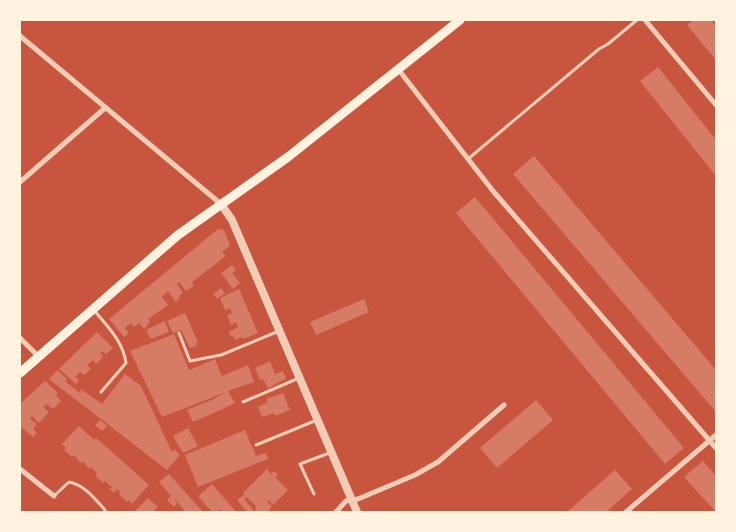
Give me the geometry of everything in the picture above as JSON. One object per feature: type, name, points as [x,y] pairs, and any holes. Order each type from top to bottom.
[{"type":"main road","points":[[20,373],[178,235],[288,157],[460,20]]},
{"type":"street","points":[[644,20],[716,105]]},
{"type":"street","points":[[20,36],[221,204],[232,220],[357,512]]},
{"type":"street","points":[[398,69],[545,252],[716,448]]},
{"type":"street","points":[[20,182],[105,108]]},
{"type":"street","points":[[20,338],[38,356]]},
{"type":"street","points":[[336,512],[346,502],[416,475],[438,462],[504,405]]},
{"type":"street","points":[[626,512],[716,435]]},
{"type":"street","points":[[20,469],[54,496]]},
{"type":"lane","points":[[468,158],[599,49],[637,20]]},
{"type":"lane","points":[[93,309],[118,340],[125,353],[126,363],[101,392]]},
{"type":"lane","points":[[179,333],[190,361],[221,355],[280,330]]},
{"type":"lane","points":[[244,402],[300,378]]},
{"type":"lane","points":[[256,445],[318,420]]},
{"type":"lane","points":[[314,494],[300,464],[332,452]]},
{"type":"lane","points":[[54,496],[69,482],[77,483],[85,488],[105,510]]},
{"type":"building","points":[[693,20],[711,20],[716,26],[716,60],[687,25]]},
{"type":"building","points":[[658,67],[716,140],[716,176],[640,81]]},
{"type":"building","points":[[534,156],[716,370],[716,412],[513,174]]},
{"type":"building","points":[[475,197],[684,448],[665,464],[456,213]]},
{"type":"building","points":[[218,229],[224,230],[230,246],[222,252],[226,256],[192,282],[194,285],[186,291],[179,282],[177,284],[183,293],[176,302],[168,291],[162,297],[168,305],[148,319],[150,322],[144,329],[139,323],[134,327],[131,323],[125,328],[129,333],[124,337],[109,319]]},
{"type":"building","points":[[232,265],[236,270],[232,273],[240,283],[233,289],[221,273]]},
{"type":"building","points":[[221,288],[225,293],[217,299],[213,294]]},
{"type":"building","points":[[239,289],[258,333],[235,340],[229,332],[238,327],[236,322],[231,325],[227,315],[232,313],[230,308],[225,310],[220,298]]},
{"type":"building","points":[[364,299],[369,312],[316,335],[310,322]]},
{"type":"building","points":[[185,313],[198,342],[196,343],[197,346],[190,348],[181,330],[173,333],[167,321]]},
{"type":"building","points":[[165,321],[169,332],[151,339],[146,330]]},
{"type":"building","points":[[97,332],[113,348],[106,354],[102,351],[100,353],[103,357],[96,364],[93,360],[87,365],[91,369],[84,375],[80,372],[75,377],[79,380],[76,384],[59,369]]},
{"type":"building","points":[[174,334],[189,370],[215,359],[222,376],[248,365],[254,382],[228,391],[235,403],[193,422],[187,410],[226,392],[162,417],[130,351]]},
{"type":"building","points":[[270,361],[275,374],[283,371],[286,379],[268,388],[263,379],[260,380],[255,368]]},
{"type":"building","points":[[57,370],[67,379],[65,381],[80,393],[81,389],[102,404],[125,374],[141,386],[172,452],[174,449],[180,455],[167,470],[49,379]]},
{"type":"building","points":[[45,381],[58,393],[56,395],[61,401],[53,409],[47,404],[43,407],[49,412],[39,423],[32,416],[30,419],[37,424],[33,429],[37,433],[33,437],[22,428],[20,429],[20,404]]},
{"type":"building","points":[[283,393],[290,410],[275,416],[274,413],[262,417],[258,407],[268,402],[266,399]]},
{"type":"building","points":[[536,400],[553,420],[497,468],[480,448]]},
{"type":"building","points":[[100,420],[107,426],[102,431],[95,425]]},
{"type":"building","points":[[79,426],[94,440],[96,438],[149,485],[132,504],[119,494],[120,492],[117,489],[114,493],[110,489],[112,487],[105,481],[103,483],[95,475],[97,473],[91,467],[89,469],[83,461],[81,463],[74,455],[72,457],[64,450],[66,448],[62,444]]},
{"type":"building","points":[[188,428],[198,446],[183,453],[173,436]]},
{"type":"building","points":[[245,430],[256,456],[266,453],[268,459],[198,487],[185,455]]},
{"type":"building","points":[[703,461],[716,476],[716,512],[684,477]]},
{"type":"building","points":[[267,469],[271,474],[274,471],[278,475],[275,477],[288,490],[273,505],[269,500],[267,502],[272,506],[269,510],[272,512],[257,512],[255,509],[257,507],[246,497],[244,499],[255,512],[247,512],[237,500],[244,495],[243,493]]},
{"type":"building","points":[[615,470],[632,489],[606,512],[567,512]]},
{"type":"building","points":[[169,474],[203,512],[186,512],[174,498],[177,503],[174,507],[167,500],[171,496],[159,482]]},
{"type":"building","points":[[212,484],[236,512],[222,512],[220,509],[217,512],[212,512],[198,496]]},
{"type":"building","points":[[148,498],[158,507],[154,510],[156,512],[134,512]]}]
